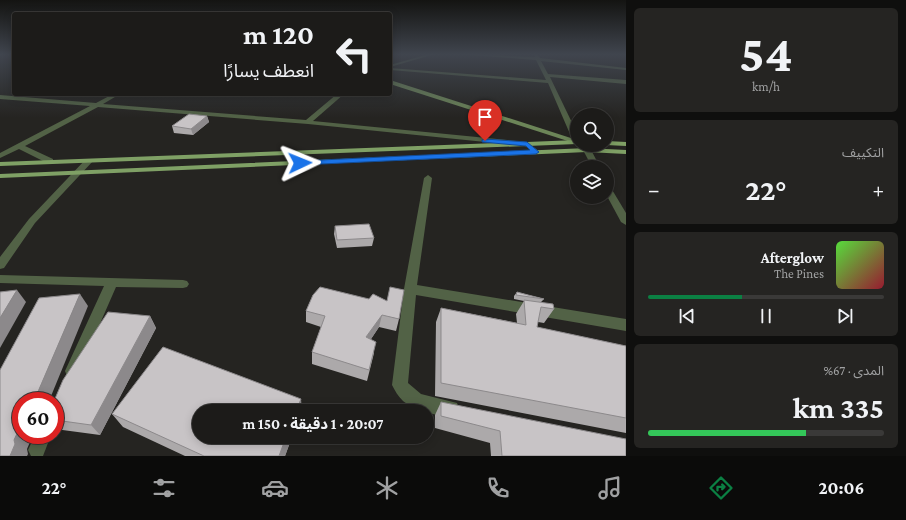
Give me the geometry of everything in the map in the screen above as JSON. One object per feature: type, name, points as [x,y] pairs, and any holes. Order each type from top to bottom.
[{"type":"main road","points":[[392,83],[570,140]]},
{"type":"main road","points":[[0,164],[570,142]]},
{"type":"main road","points":[[614,144],[626,144]]},
{"type":"main road","points":[[390,149],[394,159]]},
{"type":"main road","points":[[0,176],[394,159],[570,149]]},
{"type":"main road","points":[[614,151],[626,152]]},
{"type":"street","points":[[473,75],[550,82]]},
{"type":"street","points":[[546,75],[570,126]]},
{"type":"street","points":[[549,75],[626,82]]},
{"type":"street","points":[[614,76],[619,82]]},
{"type":"street","points":[[0,156],[113,96]]},
{"type":"street","points":[[308,122],[338,96]]},
{"type":"street","points":[[0,97],[308,122],[527,144],[536,152]]},
{"type":"street","points":[[19,146],[50,161]]},
{"type":"street","points":[[0,265],[32,221],[89,161]]},
{"type":"street","points":[[428,178],[410,289],[400,385],[404,392],[414,399],[426,404],[464,412]]},
{"type":"street","points":[[614,198],[623,212],[626,222]]},
{"type":"street","points":[[0,278],[183,284]]},
{"type":"street","points":[[68,381],[112,282]]},
{"type":"street","points":[[410,289],[626,325]]},
{"type":"building","points":[[189,114],[207,116],[191,129],[172,126]]},
{"type":"building","points":[[369,224],[374,238],[337,240],[335,226]]},
{"type":"building","points":[[320,287],[369,299],[373,294],[387,301],[390,287],[404,290],[399,319],[382,315],[366,337],[376,342],[369,370],[312,352],[325,316],[306,311],[313,295]]},
{"type":"building","points":[[17,290],[0,318],[0,292]]},
{"type":"building","points":[[517,292],[528,295],[544,299],[516,295]]},
{"type":"building","points":[[80,294],[38,392],[12,392],[12,444],[15,444],[10,456],[0,456],[0,370],[39,298]]},
{"type":"building","points":[[524,300],[553,304],[554,309],[541,307],[537,327],[626,346],[626,418],[441,383],[441,308],[526,325]]},
{"type":"building","points":[[108,312],[150,316],[91,425],[64,421],[64,392],[58,392],[63,380]]},
{"type":"building","points":[[163,347],[301,399],[299,404],[192,404],[192,444],[283,444],[279,456],[204,456],[112,414]]},
{"type":"building","points":[[441,402],[626,439],[626,456],[502,456],[500,431],[441,416]]},
{"type":"route","points":[[300,163],[536,152],[527,144],[485,141]]}]
